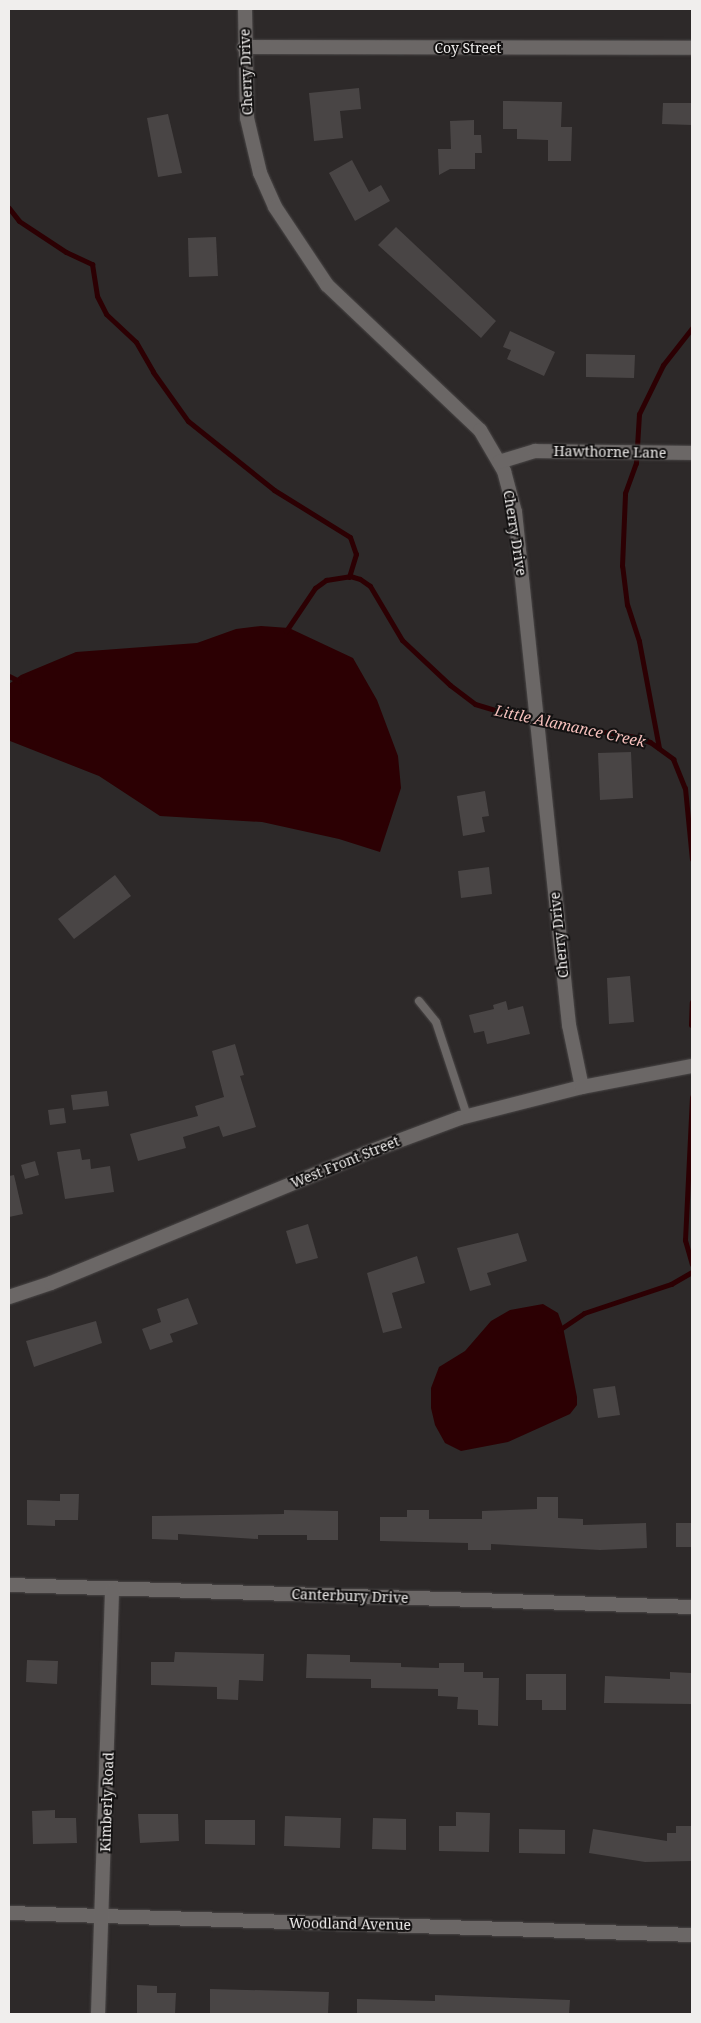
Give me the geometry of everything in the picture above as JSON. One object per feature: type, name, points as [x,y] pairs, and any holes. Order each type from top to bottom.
[{"type":"street","name":"Cherry Drive","points":[[244,9],[247,118],[260,173],[275,207],[299,247],[333,292],[480,430],[499,462],[515,512],[569,1024],[582,1086]]},
{"type":"street","name":"Coy Street","points":[[244,47],[692,48]]},
{"type":"street","name":"Hawthorne Lane","points":[[499,462],[535,451],[692,453]]},
{"type":"street","name":"West Front Street","points":[[9,1297],[51,1283],[366,1153],[467,1116],[582,1086],[692,1066]]},
{"type":"street","name":"Canterbury Drive","points":[[9,1585],[112,1590],[692,1607]]},
{"type":"street","name":"Kimberly Road","points":[[98,2014],[112,1590]]},
{"type":"street","name":"Woodland Avenue","points":[[9,1913],[692,1935]]},
{"type":"lane","points":[[419,1001],[436,1022],[467,1116]]},
{"type":"shaded area","points":[[261,626],[289,628],[353,658],[377,700],[398,756],[401,788],[380,852],[339,839],[262,822],[160,816],[99,776],[10,741],[9,684],[21,675],[76,652],[197,643],[236,629]]},
{"type":"shaded area","points":[[543,1304],[558,1313],[563,1327],[577,1405],[570,1414],[508,1442],[461,1451],[445,1443],[435,1425],[431,1408],[431,1388],[439,1367],[465,1351],[491,1321],[510,1310]]},
{"type":"building","points":[[359,88],[361,109],[340,111],[343,138],[314,141],[309,93]]},
{"type":"building","points":[[503,101],[562,102],[561,127],[572,127],[571,161],[548,161],[548,140],[517,139],[517,129],[503,129]]},
{"type":"building","points":[[663,103],[692,103],[692,125],[662,124]]},
{"type":"building","points":[[168,114],[182,173],[158,177],[147,118]]},
{"type":"building","points":[[474,120],[474,135],[481,135],[482,153],[475,153],[475,169],[450,169],[439,175],[438,149],[451,149],[450,121]]},
{"type":"building","points":[[352,160],[369,192],[381,185],[390,201],[355,221],[329,173]]},
{"type":"building","points":[[396,227],[496,321],[481,338],[378,245]]},
{"type":"building","points":[[216,237],[218,276],[189,277],[188,238]]},
{"type":"building","points":[[510,331],[555,352],[544,376],[507,359],[511,350],[503,347]]},
{"type":"building","points":[[586,354],[635,355],[634,378],[586,377]]},
{"type":"building","points":[[631,752],[633,798],[600,800],[598,753]]},
{"type":"building","points":[[485,791],[489,816],[482,817],[485,832],[463,836],[457,796]]},
{"type":"building","points":[[489,867],[492,894],[461,898],[458,871]]},
{"type":"building","points":[[115,875],[131,896],[74,939],[58,919]]},
{"type":"building","points":[[630,976],[634,1022],[609,1024],[607,978]]},
{"type":"building","points":[[506,1001],[508,1010],[523,1006],[530,1034],[487,1044],[484,1031],[474,1033],[469,1015],[494,1009],[493,1005]]},
{"type":"building","points":[[235,1044],[244,1075],[240,1076],[256,1127],[223,1137],[219,1126],[183,1137],[186,1148],[138,1161],[130,1134],[198,1116],[195,1106],[224,1097],[212,1051]]},
{"type":"building","points":[[107,1091],[109,1106],[73,1110],[71,1095]]},
{"type":"building","points":[[64,1108],[66,1123],[50,1125],[48,1110]]},
{"type":"building","points":[[80,1149],[82,1160],[90,1159],[91,1169],[110,1166],[114,1192],[65,1199],[57,1152]]},
{"type":"building","points":[[35,1161],[39,1175],[25,1179],[21,1165]]},
{"type":"building","points":[[14,1175],[23,1214],[9,1217],[9,1176]]},
{"type":"building","points":[[308,1224],[318,1258],[296,1264],[286,1231]]},
{"type":"building","points":[[518,1233],[527,1261],[487,1273],[491,1285],[470,1291],[457,1248]]},
{"type":"building","points":[[417,1256],[425,1283],[392,1293],[402,1328],[383,1333],[367,1273]]},
{"type":"building","points":[[188,1298],[198,1324],[170,1334],[173,1342],[150,1350],[142,1329],[161,1322],[157,1309]]},
{"type":"building","points":[[96,1321],[102,1343],[34,1367],[26,1341]]},
{"type":"building","points":[[615,1386],[620,1415],[598,1418],[593,1389]]},
{"type":"building","points":[[60,1494],[79,1494],[78,1520],[55,1520],[55,1526],[27,1525],[27,1500],[60,1501]]},
{"type":"building","points":[[537,1497],[558,1497],[558,1518],[583,1519],[583,1525],[646,1523],[647,1548],[600,1550],[491,1544],[491,1550],[468,1550],[468,1543],[380,1541],[380,1517],[407,1517],[407,1510],[429,1510],[429,1519],[482,1519],[482,1511],[537,1509]]},
{"type":"building","points":[[284,1510],[338,1511],[338,1540],[307,1540],[307,1535],[258,1535],[258,1539],[178,1534],[178,1540],[152,1539],[152,1516],[284,1514]]},
{"type":"building","points":[[676,1523],[692,1523],[692,1547],[676,1547]]},
{"type":"building","points":[[175,1652],[264,1654],[263,1681],[239,1680],[238,1700],[217,1699],[217,1687],[151,1685],[151,1662],[174,1662]]},
{"type":"building","points":[[307,1654],[350,1655],[350,1662],[401,1663],[401,1667],[439,1668],[439,1663],[464,1663],[464,1672],[483,1672],[483,1678],[499,1678],[498,1726],[478,1725],[478,1710],[457,1709],[458,1697],[438,1696],[438,1689],[371,1688],[371,1679],[306,1678]]},
{"type":"building","points":[[27,1660],[58,1661],[57,1684],[26,1682]]},
{"type":"building","points":[[670,1672],[692,1673],[692,1704],[604,1703],[605,1676],[670,1679]]},
{"type":"building","points":[[526,1674],[566,1674],[566,1710],[542,1710],[542,1700],[526,1700]]},
{"type":"building","points":[[55,1810],[55,1818],[76,1818],[77,1843],[33,1844],[32,1811]]},
{"type":"building","points":[[456,1812],[490,1813],[489,1852],[439,1851],[439,1826],[456,1826]]},
{"type":"building","points":[[138,1814],[178,1814],[179,1841],[140,1843]]},
{"type":"building","points":[[285,1816],[341,1818],[340,1848],[284,1846]]},
{"type":"building","points":[[373,1818],[406,1819],[406,1850],[372,1849]]},
{"type":"building","points":[[205,1820],[255,1820],[255,1845],[205,1844]]},
{"type":"building","points":[[676,1826],[692,1826],[692,1861],[645,1862],[589,1853],[593,1829],[667,1841],[667,1833],[676,1833]]},
{"type":"building","points":[[519,1829],[565,1830],[565,1854],[519,1853]]},
{"type":"building","points":[[137,1985],[157,1986],[157,1993],[176,1993],[175,2014],[137,2014]]},
{"type":"building","points":[[210,1989],[329,1992],[328,2014],[210,2014]]},
{"type":"building","points":[[435,1995],[570,2000],[569,2014],[357,2014],[357,1999],[435,2001]]},
{"type":"waterway","name":"Little Alamance Creek","points":[[9,208],[19,221],[66,252],[92,264],[97,296],[106,314],[136,342],[153,372],[188,421],[274,490],[350,537],[356,554],[349,577]]},
{"type":"waterway","points":[[659,748],[639,641],[627,605],[622,566],[625,493],[636,463],[639,414],[663,365],[692,328]]},
{"type":"waterway","name":"Little Alamance Creek","points":[[286,631],[315,588],[326,580],[350,576],[360,579],[370,586],[402,640],[450,685],[475,704],[528,720],[636,737],[650,742],[673,759],[685,788],[692,859]]},
{"type":"waterway","points":[[9,676],[19,681]]},
{"type":"waterway","name":"Little Alamance Creek","points":[[691,1025],[692,1002]]},
{"type":"waterway","name":"Little Alamance Creek","points":[[692,1097],[685,1240],[692,1264]]},
{"type":"waterway","points":[[559,1330],[584,1313],[671,1284],[692,1272]]}]
